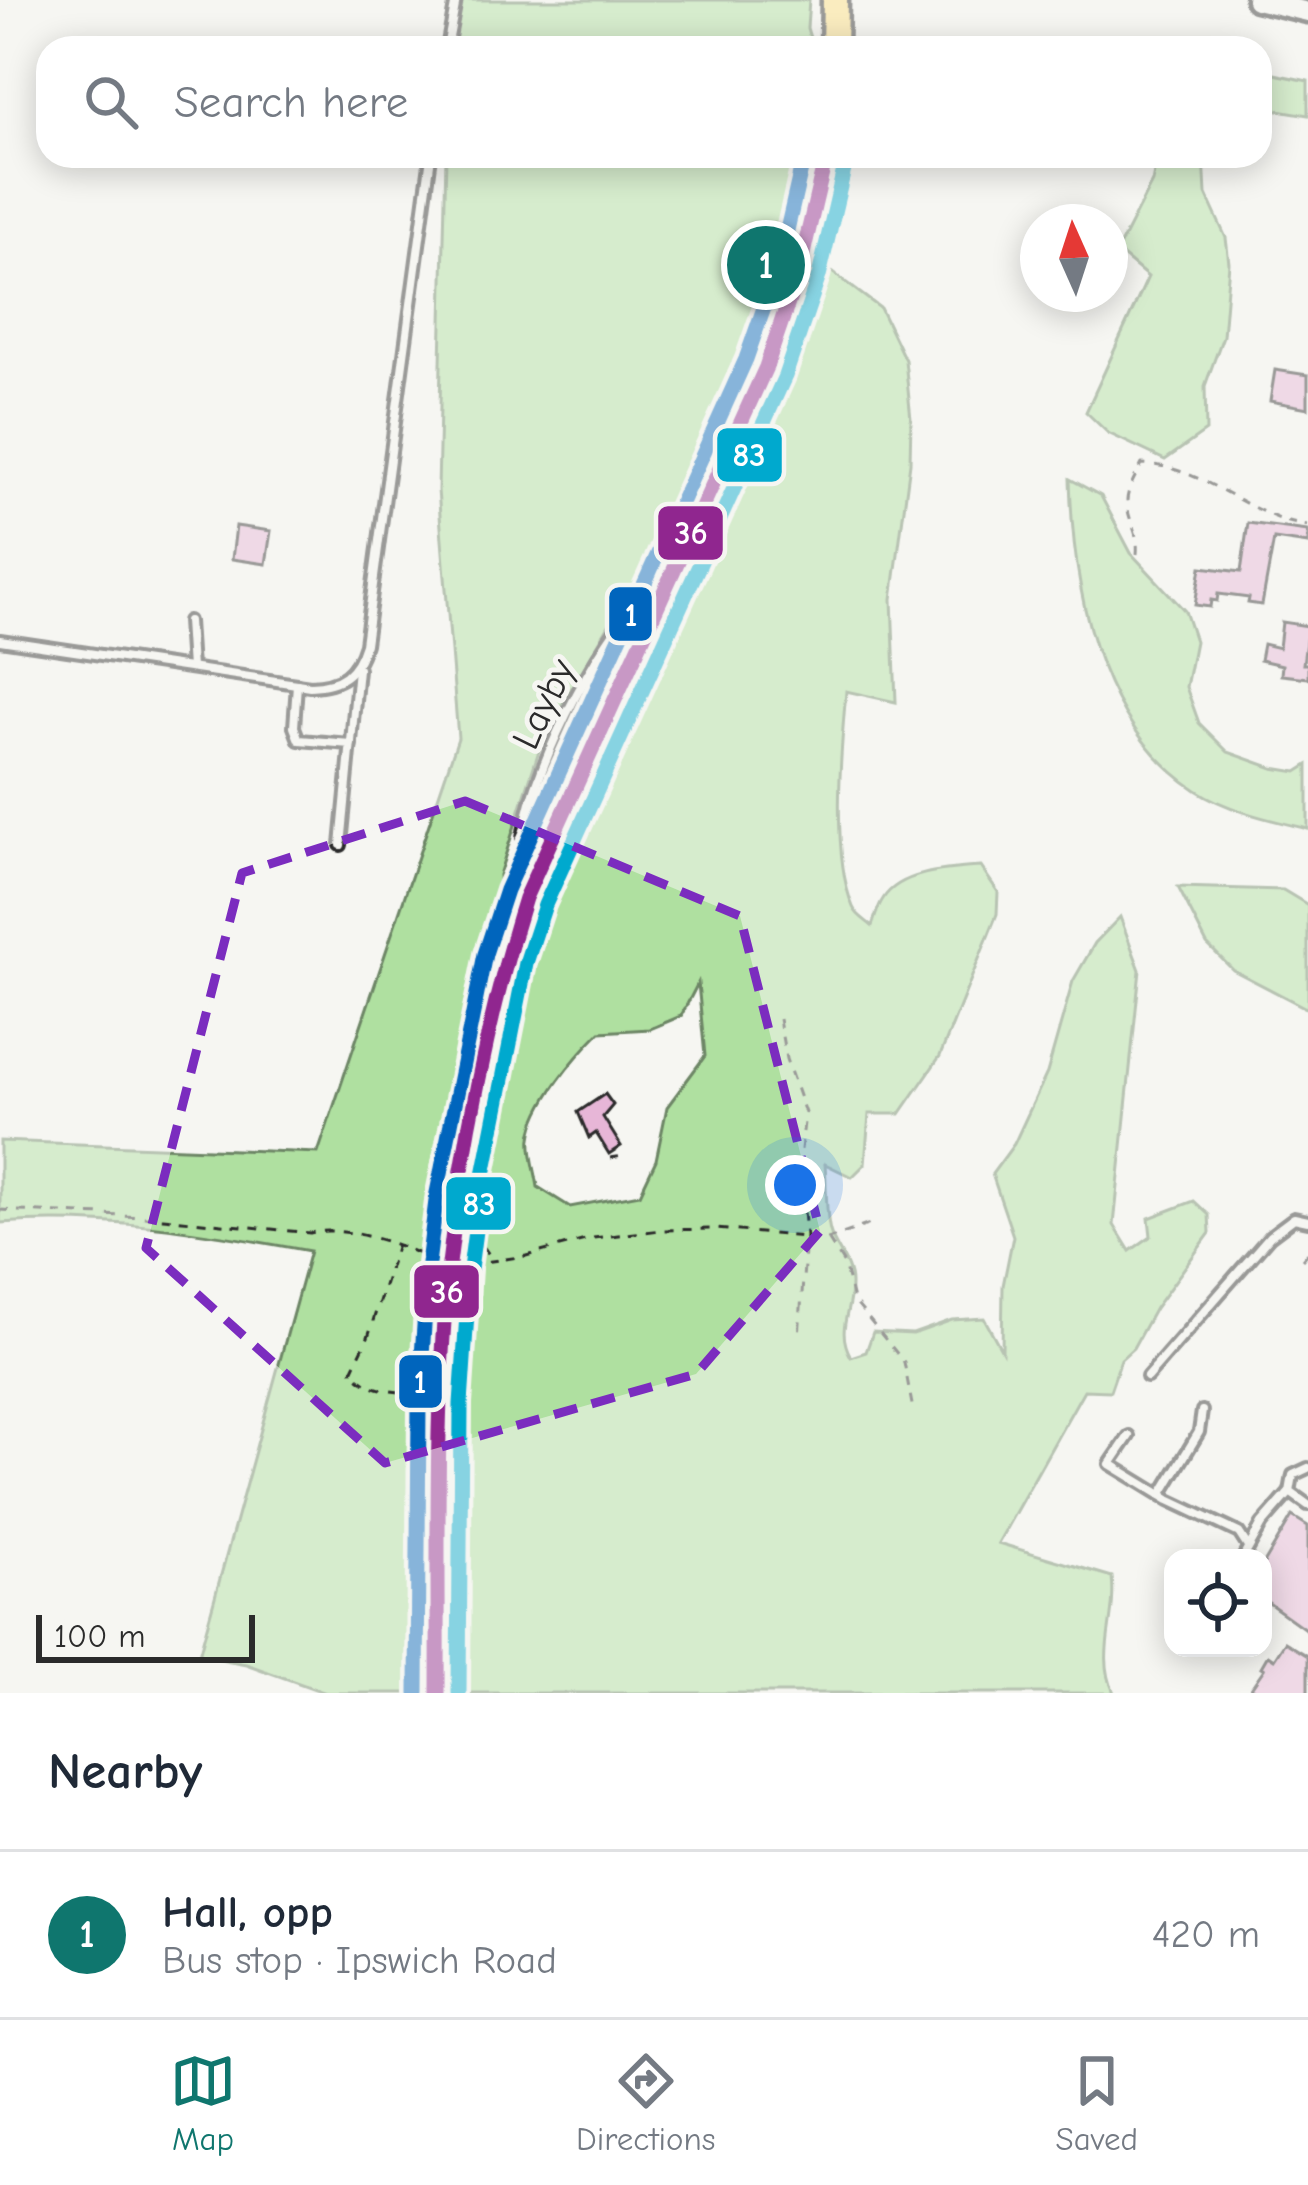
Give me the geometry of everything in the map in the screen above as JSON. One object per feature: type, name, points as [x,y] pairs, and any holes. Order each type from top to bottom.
[{"type":"highway","points":[[834,36],[835,0]]},
{"type":"highway","points":[[438,1693],[440,1403],[483,1066],[506,958],[525,898],[774,345],[799,271],[823,168]]},
{"type":"street","points":[[1256,0],[1308,12]]},
{"type":"lane","points":[[449,36],[456,0]]},
{"type":"lane","points":[[341,845],[358,668],[429,168]]},
{"type":"lane","name":"Layby","points":[[525,898],[524,833],[554,738],[634,601],[678,563]]},
{"type":"lane","points":[[188,622],[191,668]]},
{"type":"lane","points":[[0,640],[296,684],[324,686],[358,668]]},
{"type":"lane","points":[[296,684],[294,727],[299,740],[351,744]]},
{"type":"lane","points":[[1148,1377],[1270,1236],[1294,1218],[1308,1221]]},
{"type":"lane","points":[[1161,1495],[1199,1432],[1202,1411]]},
{"type":"lane","points":[[1130,1436],[1110,1464],[1238,1533],[1248,1547],[1290,1492],[1293,1474],[1308,1468]]},
{"type":"lane","points":[[1290,1492],[1308,1505]]},
{"type":"path","points":[[1137,554],[1139,535],[1127,505],[1142,464],[1217,486],[1281,523],[1308,526]]},
{"type":"path","points":[[779,1019],[785,1059],[806,1113],[800,1159],[806,1236],[800,1337]]},
{"type":"path","points":[[610,1158],[623,1156]]},
{"type":"path","points":[[0,1210],[163,1218],[310,1233],[328,1228],[414,1249],[429,1260],[457,1262],[494,1261],[593,1238],[661,1230],[716,1229],[828,1239],[870,1224]]},
{"type":"path","points":[[828,1239],[844,1264],[853,1300],[904,1362],[913,1410]]},
{"type":"path","points":[[397,1244],[368,1337],[352,1371],[364,1384],[388,1392],[424,1393]]},
{"type":"path","points":[[483,1246],[494,1261]]},
{"type":"path","points":[[1302,1260],[1308,1253]]},
{"type":"highlighted area","points":[[465,801],[740,916],[820,1231],[696,1374],[385,1463],[146,1248],[242,873]]},
{"type":"green space","points":[[456,0],[809,0],[809,36],[450,36]]},
{"type":"green space","points":[[1272,74],[1308,81],[1308,115],[1272,109]]},
{"type":"green space","points":[[446,168],[811,168],[787,271],[754,367],[669,560],[625,598],[544,735],[499,875],[502,941],[429,1388],[424,1693],[326,1693],[246,1664],[199,1655],[310,1251],[117,1223],[0,1223],[0,1141],[318,1153],[458,738],[438,490]]},
{"type":"green space","points":[[1155,168],[1205,168],[1206,194],[1226,238],[1229,263],[1223,336],[1205,386],[1206,431],[1165,460],[1108,433],[1086,412],[1148,277],[1128,260],[1128,229]]},
{"type":"green space","points":[[832,272],[880,308],[905,360],[911,419],[910,463],[892,599],[896,702],[846,691],[839,801],[846,885],[854,910],[872,926],[891,890],[927,873],[981,867],[998,892],[997,914],[940,1056],[900,1114],[869,1114],[865,1164],[852,1177],[825,1164],[830,1231],[850,1276],[846,1347],[851,1357],[866,1352],[873,1332],[913,1334],[952,1320],[984,1318],[1002,1351],[1003,1286],[1013,1236],[992,1174],[1014,1144],[1047,1073],[1073,981],[1095,943],[1120,917],[1140,970],[1114,1225],[1130,1251],[1151,1236],[1149,1218],[1194,1201],[1209,1215],[1210,1233],[1121,1359],[1110,1391],[1084,1390],[998,1543],[1112,1577],[1107,1664],[1114,1693],[461,1693],[456,1271],[517,942],[807,275]],"holes":[[[698,983],[705,1056],[667,1107],[656,1160],[640,1194],[570,1207],[538,1187],[531,1149],[534,1124],[558,1081],[600,1032],[650,1029],[681,1016]]]},
{"type":"green space","points":[[1070,479],[1101,496],[1131,553],[1185,611],[1195,641],[1186,687],[1199,723],[1228,752],[1297,772],[1308,765],[1308,829],[1208,797],[1162,762],[1135,729],[1113,692],[1085,609]]},
{"type":"green space","points":[[1178,887],[1283,890],[1308,905],[1308,1009],[1233,970],[1207,944]]},
{"type":"building","points":[[1275,370],[1308,375],[1308,408],[1270,401]]},
{"type":"building","points":[[1248,523],[1308,531],[1308,544],[1274,539],[1262,605],[1248,603],[1249,598],[1218,594],[1210,607],[1195,605],[1201,567],[1241,572]]},
{"type":"building","points":[[236,526],[271,531],[266,564],[232,559]]},
{"type":"building","points":[[1282,622],[1308,626],[1303,664],[1308,664],[1308,678],[1281,675],[1282,665],[1260,660],[1263,644],[1279,648]]},
{"type":"building","points":[[605,1094],[613,1105],[603,1117],[621,1146],[609,1154],[596,1133],[589,1138],[578,1112]]},
{"type":"building","points":[[1292,1516],[1308,1526],[1308,1631],[1272,1605],[1272,1550]]},
{"type":"building","points":[[1285,1642],[1308,1656],[1308,1693],[1260,1693],[1251,1688],[1267,1657],[1274,1659]]},
{"type":"transit line","name":"1","points":[[417,1693],[419,1403],[428,1264],[437,1193],[485,954],[506,890],[746,359],[779,265],[801,168]]},
{"type":"transit line","name":"36","points":[[438,1693],[444,1317],[461,1173],[500,986],[525,898],[766,367],[799,271],[823,168]]},
{"type":"transit line","name":"83","points":[[459,1693],[461,1404],[470,1269],[526,963],[545,905],[785,376],[819,276],[844,168]]},
{"type":"place","name":"Hall, opp","points":[[766,265]]}]
